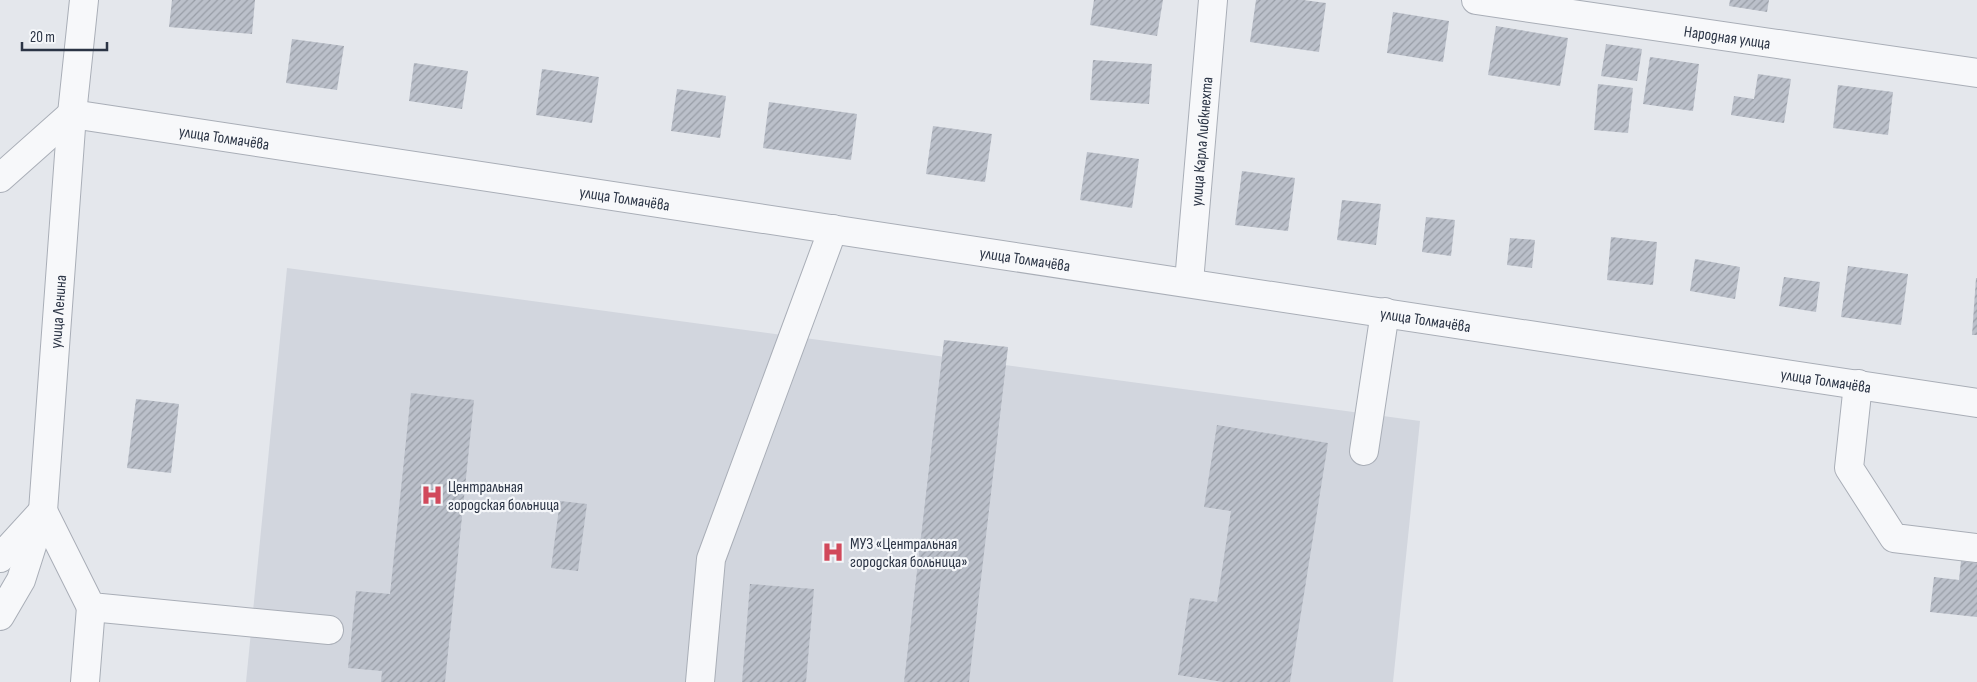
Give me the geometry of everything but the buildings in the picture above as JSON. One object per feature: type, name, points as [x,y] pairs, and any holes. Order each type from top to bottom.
[{"type":"street","name":"улица Ленина","points":[[0,616],[21,580],[43,511],[72,114],[84,0]]},
{"type":"street","name":"улица Карла Либкнехта","points":[[1189,282],[1213,0]]},
{"type":"street","name":"Народная улица","points":[[1476,0],[1977,73]]},
{"type":"street","points":[[0,178],[72,114]]},
{"type":"street","name":"улица Толмачёва","points":[[72,114],[1977,403]]},
{"type":"street","points":[[700,682],[711,559],[833,229]]},
{"type":"street","points":[[1364,451],[1385,312]]},
{"type":"street","points":[[1858,384],[1849,468],[1894,538],[1977,548]]},
{"type":"street","points":[[0,558],[43,511],[91,607],[85,682]]},
{"type":"street","points":[[91,607],[329,630]]},
{"type":"shaded area","name":"МУЗ «Центральная городская больница»","points":[[287,268],[1420,421],[1393,682],[246,682]]},
{"type":"place","name":"Центральная городская больница","points":[[432,495]]},
{"type":"place","name":"МУЗ «Центральная городская больница»","points":[[833,552]]}]
